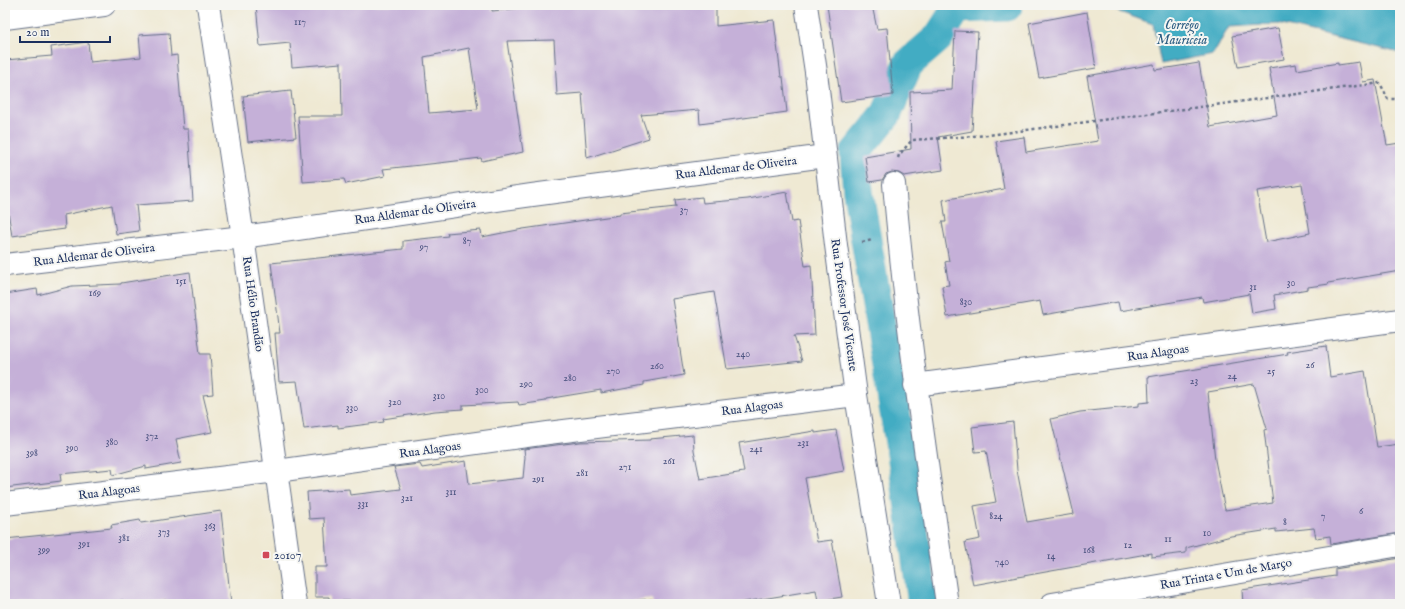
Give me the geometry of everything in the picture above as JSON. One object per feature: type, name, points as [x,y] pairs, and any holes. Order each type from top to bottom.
[{"type":"street","points":[[5,18],[104,5]]},
{"type":"street","name":"Rua Hélio Brandão","points":[[208,5],[277,471],[295,604]]},
{"type":"street","name":"Rua Professor José Vicente","points":[[806,5],[816,72],[825,156],[846,243],[856,395],[889,604]]},
{"type":"street","name":"Rua Aldemar de Oliveira","points":[[5,265],[243,237],[532,195],[825,156]]},
{"type":"street","points":[[894,184],[898,238],[915,385],[947,604]]},
{"type":"street","name":"Rua Alagoas","points":[[915,385],[1400,320]]},
{"type":"street","name":"Rua Alagoas","points":[[5,504],[277,471],[548,433],[856,395]]},
{"type":"street","name":"Rua Trinta e Um de Março","points":[[1052,604],[1400,545]]},
{"type":"path","points":[[894,184],[899,155],[912,140],[989,135],[1380,83],[1388,98],[1400,98]]},
{"type":"path","points":[[846,243],[878,240]]},
{"type":"water","name":"Corrégo Mauriceia","points":[[1100,5],[1400,5],[1400,53],[1278,24],[1229,27],[1213,54],[1161,64],[1153,24]]},
{"type":"building","points":[[256,5],[492,5],[492,11],[551,5],[716,5],[716,26],[774,20],[787,112],[700,124],[699,110],[641,115],[649,138],[587,158],[582,93],[557,95],[554,40],[507,41],[523,152],[482,161],[481,158],[383,169],[385,176],[346,184],[344,179],[303,182],[298,116],[342,116],[341,63],[292,67],[290,43],[260,46]],"holes":[[[469,48],[478,109],[429,113],[424,57]]]},
{"type":"building","points":[[827,5],[872,5],[877,29],[887,28],[893,95],[841,102]]},
{"type":"building","points":[[1087,12],[1096,68],[1039,78],[1029,23]]},
{"type":"building","points":[[1278,28],[1284,59],[1238,67],[1232,36]]},
{"type":"building","points":[[955,31],[978,32],[972,131],[938,137],[943,170],[904,176],[899,173],[892,172],[886,174],[882,180],[869,182],[865,157],[911,149],[910,92],[952,90]]},
{"type":"building","points":[[169,33],[171,56],[177,55],[183,129],[188,129],[193,201],[136,205],[139,231],[116,234],[112,205],[64,215],[65,229],[12,236],[5,193],[5,60],[52,56],[51,47],[88,42],[90,62],[141,57],[139,35]]},
{"type":"building","points":[[1359,62],[1363,82],[1375,80],[1387,145],[1400,143],[1400,271],[1328,283],[1329,284],[1308,287],[1308,289],[1274,295],[1276,309],[1252,313],[1249,294],[1203,302],[1202,297],[1120,311],[1118,302],[1043,315],[1040,301],[947,317],[942,286],[949,285],[945,262],[949,261],[942,222],[946,222],[943,200],[1004,189],[996,141],[1024,137],[1026,152],[1098,141],[1087,76],[1154,64],[1155,70],[1199,63],[1210,127],[1277,115],[1269,68],[1296,64],[1297,70],[1338,63],[1338,65]],"holes":[[[1302,184],[1310,233],[1266,242],[1257,191]]]},
{"type":"building","points":[[291,91],[296,137],[248,142],[243,96]]},
{"type":"building","points":[[787,192],[792,222],[798,221],[805,266],[811,265],[815,335],[794,336],[802,361],[727,369],[714,292],[672,299],[684,375],[644,382],[644,385],[601,393],[601,390],[519,405],[518,402],[463,405],[463,409],[435,411],[383,419],[384,422],[338,428],[338,425],[304,429],[297,381],[279,382],[275,333],[280,333],[271,263],[403,249],[403,241],[448,236],[447,233],[481,230],[482,237],[523,229],[620,215],[620,213],[676,207],[675,200],[702,197],[703,203],[748,199]]},
{"type":"building","points":[[190,272],[200,354],[210,354],[213,394],[203,395],[212,432],[176,439],[181,463],[146,469],[146,466],[113,475],[112,469],[60,474],[61,481],[5,488],[5,294],[37,289],[38,295],[72,286],[121,284]]},
{"type":"building","points":[[1326,346],[1330,377],[1365,371],[1377,447],[1400,444],[1400,533],[1331,544],[1330,536],[1316,538],[1314,528],[1276,532],[1276,529],[1231,536],[1186,548],[1186,553],[1152,557],[1152,553],[973,585],[965,542],[980,539],[974,506],[996,502],[986,451],[975,452],[972,427],[1013,422],[1017,470],[1027,522],[1074,514],[1051,419],[1080,412],[1139,406],[1139,403],[1149,402],[1148,377],[1288,354],[1287,352]],"holes":[[[1254,384],[1267,429],[1264,430],[1273,503],[1225,510],[1215,460],[1208,392]]]},
{"type":"building","points":[[836,430],[844,471],[805,478],[817,542],[832,540],[842,597],[818,601],[816,590],[732,604],[653,604],[652,599],[602,604],[366,604],[366,601],[329,601],[329,597],[315,597],[315,567],[327,567],[324,518],[309,519],[307,492],[349,489],[350,495],[401,489],[394,467],[420,464],[422,468],[466,461],[469,484],[523,478],[525,457],[524,449],[580,442],[650,440],[693,435],[694,450],[700,479],[744,472],[739,443],[815,431],[815,433]]},
{"type":"building","points":[[221,511],[231,604],[166,604],[166,600],[137,604],[123,604],[123,600],[98,604],[5,604],[5,539],[112,528],[111,525],[140,520],[141,523]]},
{"type":"building","points":[[1400,558],[1400,604],[1243,604],[1242,590],[1335,576],[1335,569]]},
{"type":"waterway","points":[[923,604],[905,472],[858,192],[855,153],[886,115],[908,64],[938,38],[957,8],[1007,6]]},
{"type":"place","name":"20107","points":[[266,555]]}]
